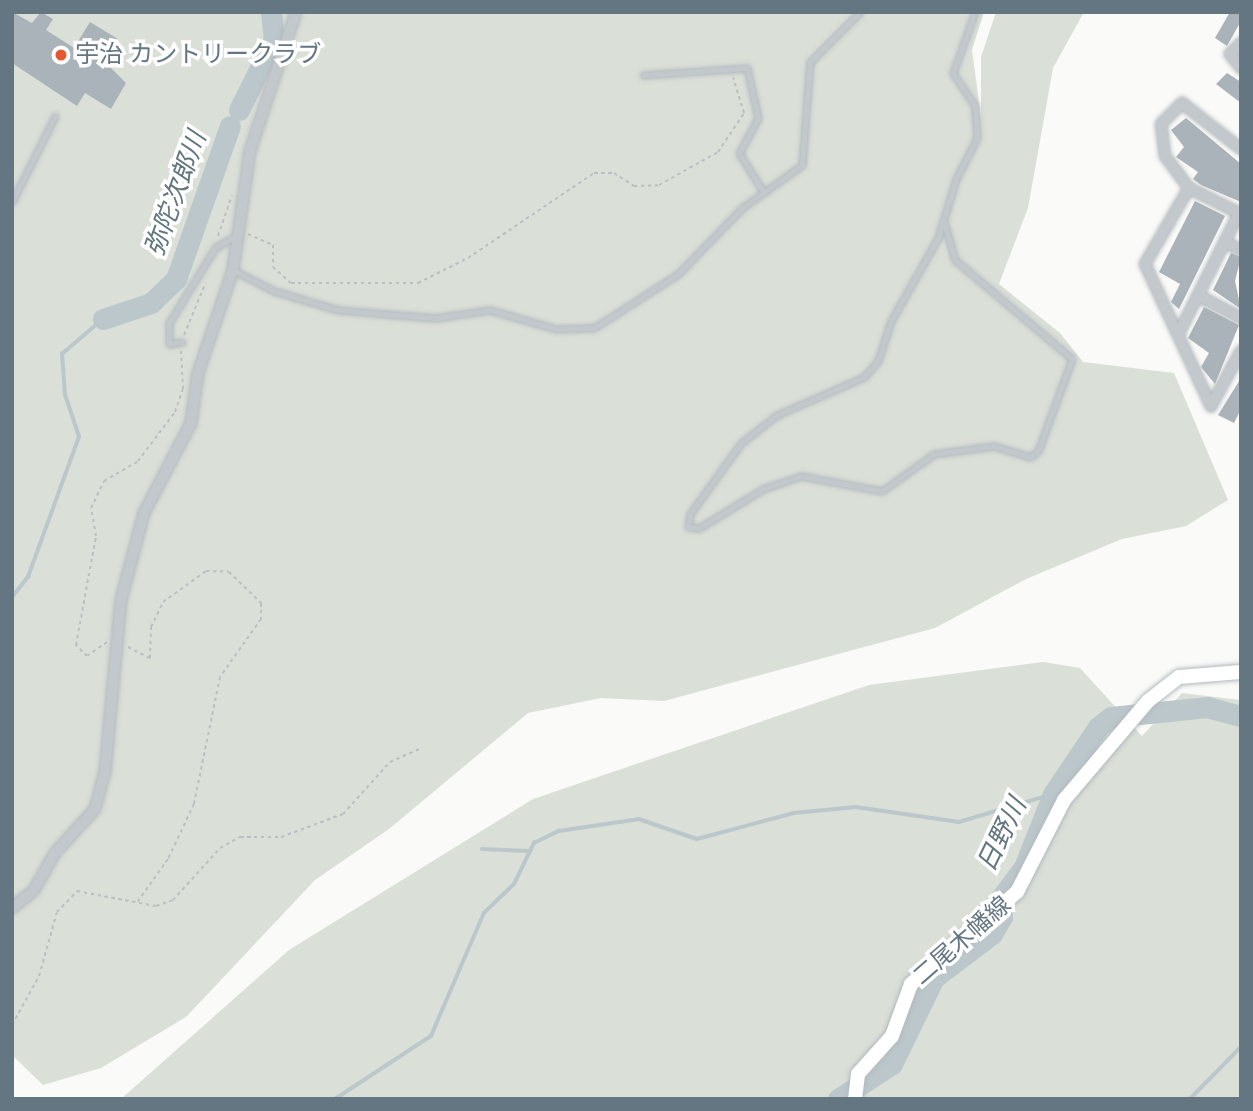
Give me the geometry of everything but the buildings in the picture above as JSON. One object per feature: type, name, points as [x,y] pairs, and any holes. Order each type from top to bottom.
[{"type":"main road","name":"二尾木幡線","points":[[855,1099],[858,1074],[892,1037],[911,984],[1000,909],[1034,867],[1064,800],[1148,701],[1179,677],[1241,672]]},
{"type":"street","points":[[12,908],[34,890],[55,853],[95,809],[105,772],[117,642],[144,513],[191,423],[198,373],[233,270],[250,151],[296,12]]},
{"type":"street","points":[[1241,43],[1230,54],[1241,68]]},
{"type":"street","points":[[1178,335],[1240,213],[1189,188],[1166,156],[1161,124],[1182,103],[1241,149]]},
{"type":"street","points":[[1189,188],[1144,264],[1211,407],[1241,351]]},
{"type":"street","points":[[1225,242],[1241,250]]},
{"type":"street","points":[[1199,296],[1241,318]]},
{"type":"lane","points":[[233,270],[274,291],[338,310],[435,318],[490,310],[577,332],[603,323],[678,274],[764,193],[802,165],[810,62],[860,12]]},
{"type":"lane","points":[[944,222],[955,260],[1072,359],[1038,451],[1030,457],[994,446],[934,454],[882,491],[801,476],[763,489],[699,528],[688,527],[690,514],[741,443],[777,415],[870,373],[944,222],[977,138],[975,106],[953,73],[975,12]]},
{"type":"lane","points":[[643,75],[724,69],[741,64],[752,76],[756,129],[739,153],[764,193]]},
{"type":"lane","points":[[12,202],[55,116]]},
{"type":"lane","points":[[182,342],[167,341],[169,323],[215,248],[240,233]]},
{"type":"path","points":[[240,233],[273,245],[273,267],[291,283],[418,283],[468,258],[594,173],[614,173],[634,186],[659,185],[718,152],[744,113],[738,83],[724,69]]},
{"type":"path","points":[[215,248],[233,191]]},
{"type":"path","points":[[138,901],[189,817],[220,677],[261,619],[261,604],[229,572],[206,571],[163,601],[151,626],[150,658],[117,642],[88,656],[76,645],[96,536],[91,508],[113,470],[138,461],[175,412],[184,376],[182,342],[208,274]]},
{"type":"path","points":[[12,1025],[39,976],[50,931],[66,898],[90,889],[156,906],[173,900],[220,848],[240,837],[281,837],[344,814],[390,762],[422,748]]},
{"type":"shaded area","points":[[12,12],[984,12],[972,50],[981,117],[981,57],[996,12],[1084,12],[1053,68],[1028,208],[999,284],[1060,333],[1083,362],[1174,373],[1228,500],[1186,526],[1122,539],[1026,579],[935,628],[664,701],[601,698],[528,713],[389,829],[315,880],[186,1017],[101,1068],[43,1085],[12,1055]]},
{"type":"shaded area","points":[[1043,662],[1080,668],[1142,736],[1182,693],[1241,700],[1241,1099],[121,1099],[289,950],[533,799],[869,685]]},
{"type":"waterway","name":"弥陀次郎川","points":[[239,110],[274,40],[271,12]]},
{"type":"waterway","name":"弥陀次郎川","points":[[103,319],[151,303],[176,279],[230,126]]},
{"type":"waterway","points":[[12,597],[28,577],[79,437],[65,395],[62,354],[103,319]]},
{"type":"waterway","name":"日野川","points":[[838,1099],[892,1064],[934,978],[992,934],[1002,917],[1000,899],[1024,867],[1053,794],[1098,727],[1111,717],[1207,707],[1241,716]]},
{"type":"waterway","points":[[335,1099],[431,1036],[484,913],[514,884],[534,843],[559,831],[639,819],[697,839],[794,813],[856,807],[959,822],[1053,794]]},
{"type":"waterway","points":[[482,849],[528,851]]},
{"type":"waterway","points":[[1190,1099],[1241,1047]]},
{"type":"place","name":"宇治 カントリークラブ","points":[[61,55]]}]
